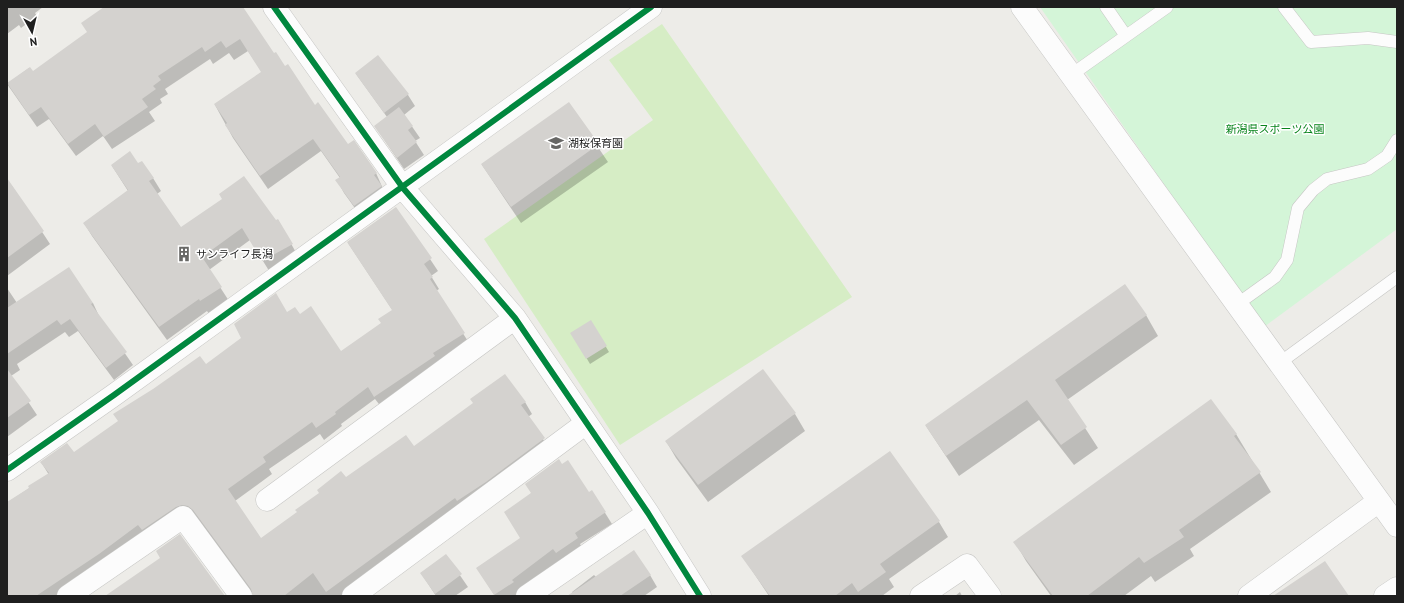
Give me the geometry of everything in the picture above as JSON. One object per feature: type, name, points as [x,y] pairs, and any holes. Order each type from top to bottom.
[{"type":"street","points":[[274,7],[403,188],[515,318],[648,513],[700,596]]},
{"type":"street","points":[[7,470],[403,188],[651,7]]},
{"type":"street","points":[[1022,7],[1278,364],[1397,526]]},
{"type":"street","points":[[267,500],[515,318]]},
{"type":"street","points":[[353,596],[586,424]]},
{"type":"street","points":[[1249,596],[1379,501]]},
{"type":"street","points":[[527,596],[648,513]]},
{"type":"street","points":[[68,596],[183,517],[241,596]]},
{"type":"street","points":[[921,596],[967,565],[990,596]]},
{"type":"street","points":[[1386,596],[1397,588]]},
{"type":"lane","points":[[1106,7],[1126,36]]},
{"type":"lane","points":[[1071,74],[1167,7]]},
{"type":"lane","points":[[1284,7],[1311,42],[1368,38],[1397,42]]},
{"type":"lane","points":[[1236,305],[1275,277],[1288,260],[1298,208],[1313,190],[1327,179],[1368,169],[1387,156],[1397,140]]},
{"type":"lane","points":[[1278,364],[1397,276]]},
{"type":"green space","name":"新潟県スポーツ公園","points":[[1040,7],[1397,7],[1397,229],[1264,327]]},
{"type":"green space","points":[[662,24],[852,297],[620,445],[484,239],[653,120],[609,60]]},
{"type":"building","points":[[104,7],[243,7],[274,53],[276,52],[285,66],[288,64],[315,105],[318,102],[348,144],[354,140],[377,173],[374,175],[382,186],[354,206],[335,180],[340,177],[313,139],[260,176],[225,125],[227,123],[214,104],[261,72],[240,39],[226,48],[221,41],[205,52],[202,47],[158,76],[161,80],[153,86],[156,89],[142,99],[148,107],[104,137],[95,124],[68,144],[41,107],[29,115],[7,83],[30,67],[33,71],[87,32],[81,23]]},
{"type":"building","points":[[378,55],[409,94],[384,113],[355,73]]},
{"type":"building","points":[[569,102],[599,144],[511,207],[481,164]]},
{"type":"building","points":[[399,107],[413,126],[408,130],[417,142],[397,158],[374,126]]},
{"type":"building","points":[[130,151],[138,163],[142,161],[154,178],[149,181],[181,227],[222,199],[219,194],[244,176],[276,220],[278,219],[293,244],[262,261],[242,228],[202,257],[222,287],[200,301],[199,299],[159,327],[83,223],[128,190],[111,165]]},
{"type":"building","points":[[7,178],[44,231],[7,258]]},
{"type":"building","points":[[396,207],[432,258],[424,264],[433,277],[430,279],[465,333],[433,353],[435,356],[374,397],[368,387],[335,412],[336,414],[316,428],[312,422],[263,457],[266,462],[228,489],[261,538],[297,512],[295,510],[319,493],[317,490],[341,471],[346,477],[406,435],[414,446],[473,403],[470,399],[505,374],[526,402],[521,405],[545,438],[486,482],[457,501],[455,498],[326,592],[313,573],[284,596],[253,596],[251,589],[193,510],[188,506],[182,505],[176,507],[142,530],[138,525],[99,554],[36,596],[7,596],[7,502],[29,488],[28,486],[49,473],[40,462],[67,443],[74,452],[118,421],[113,414],[153,389],[200,356],[206,364],[241,338],[234,324],[276,293],[287,312],[295,307],[300,314],[311,306],[341,351],[381,323],[378,319],[392,310],[347,242]]},
{"type":"building","points":[[69,267],[93,303],[91,304],[127,352],[106,368],[70,319],[61,325],[57,320],[7,354],[7,308]]},
{"type":"building","points":[[1125,284],[1147,315],[1055,380],[1087,427],[1061,445],[1027,400],[946,456],[925,425]]},
{"type":"building","points":[[591,320],[607,346],[586,359],[570,333]]},
{"type":"building","points":[[7,369],[31,401],[7,418]]},
{"type":"building","points":[[763,369],[796,413],[698,485],[665,441]]},
{"type":"building","points":[[1211,399],[1237,434],[1234,436],[1261,472],[1179,530],[1184,537],[1144,563],[1139,557],[1087,596],[1053,596],[1013,542]]},
{"type":"building","points":[[890,451],[940,521],[880,564],[886,572],[858,592],[852,583],[835,596],[770,596],[741,556]]},
{"type":"building","points":[[559,459],[562,464],[568,460],[589,492],[592,490],[606,512],[575,533],[578,538],[556,553],[553,549],[512,580],[514,582],[494,595],[476,568],[520,538],[504,512],[531,493],[525,484]]},
{"type":"building","points":[[180,534],[225,596],[105,596],[160,558],[156,551]]},
{"type":"building","points":[[634,550],[651,575],[620,596],[567,596]]},
{"type":"building","points":[[446,554],[462,574],[435,594],[420,573]]},
{"type":"building","points":[[1325,561],[1349,596],[1273,596]]},
{"type":"cycle path","points":[[274,7],[403,188],[515,318],[648,513],[700,596]]},
{"type":"cycle path","points":[[7,470],[114,395],[651,7]]},
{"type":"place","name":"湖桜保育園","points":[[556,143]]},
{"type":"place","name":"サンライフ長潟","points":[[184,254]]}]
